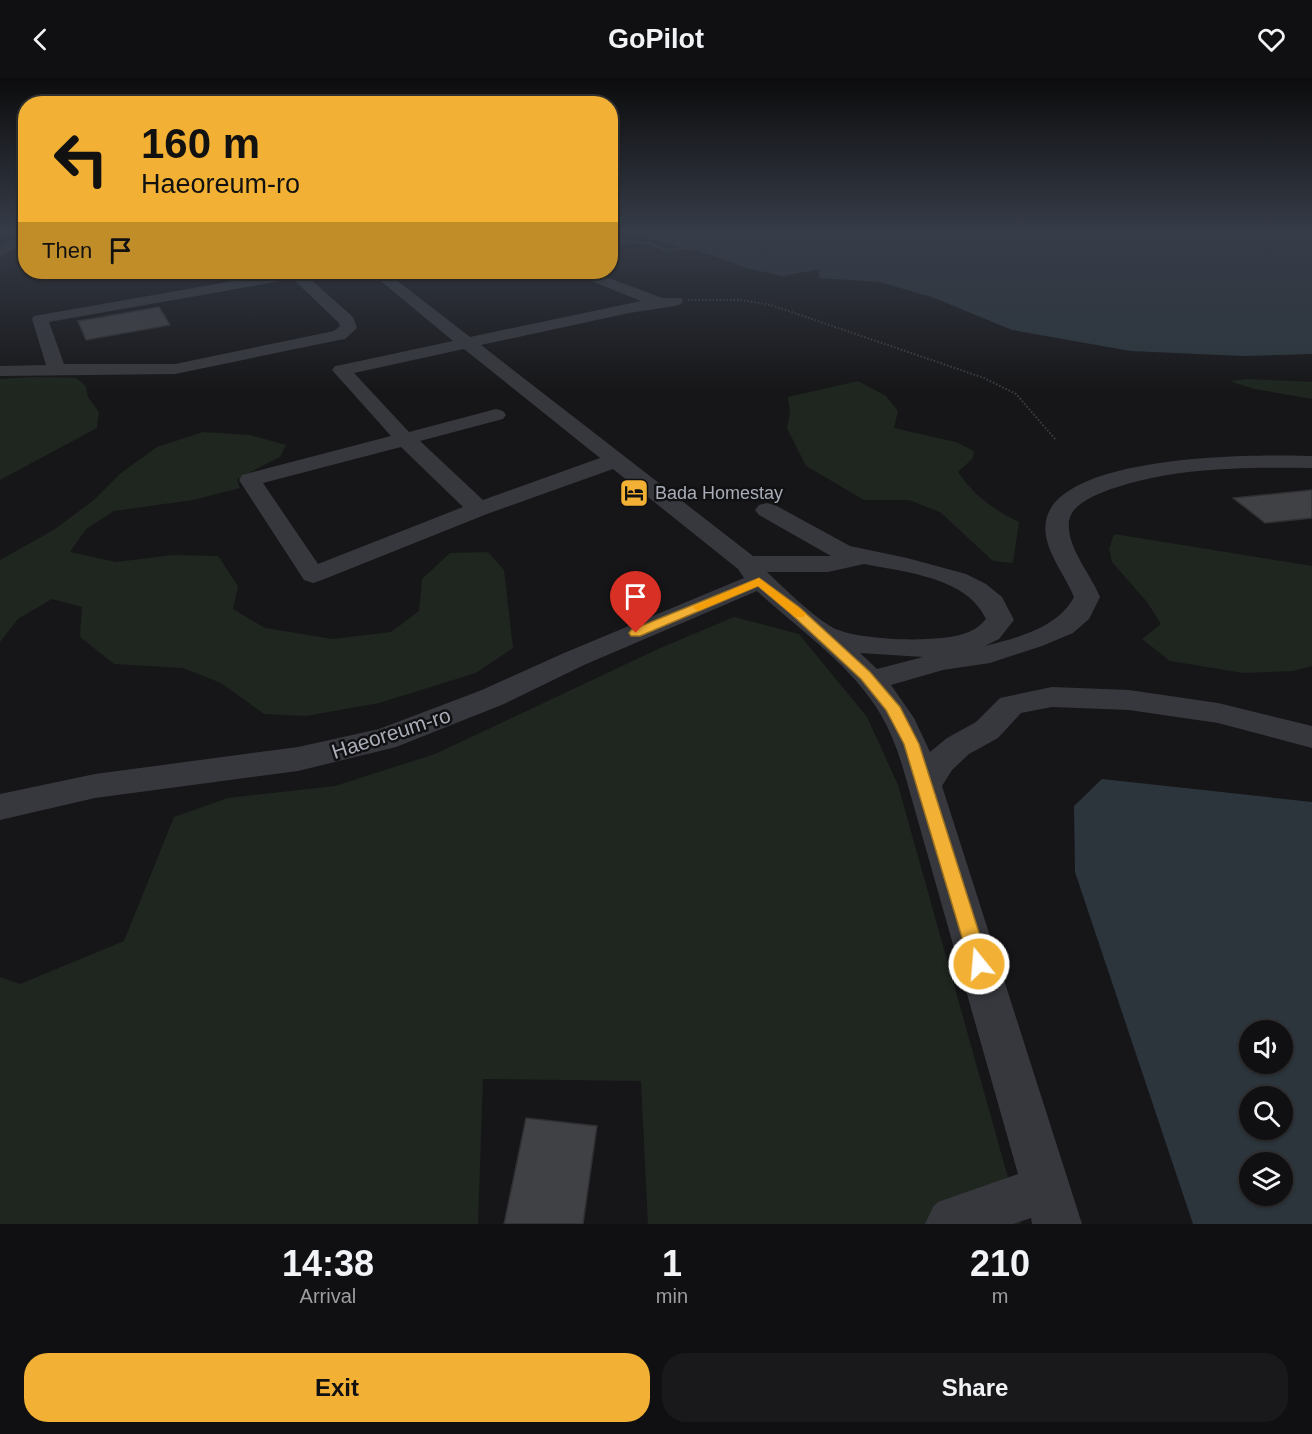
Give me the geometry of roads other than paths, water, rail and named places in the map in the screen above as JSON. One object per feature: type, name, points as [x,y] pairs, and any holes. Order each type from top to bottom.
[{"type":"street","points":[[57,370],[40,319],[232,285]]},
{"type":"street","points":[[0,371],[175,369],[339,335],[349,328],[346,321],[315,285]]},
{"type":"street","points":[[394,285],[616,460],[753,573],[821,635],[877,689],[892,707],[912,744],[1052,1207],[955,1219],[950,1224]]},
{"type":"street","points":[[615,285],[657,302]]},
{"type":"street","points":[[479,509],[405,439],[341,370],[657,302],[675,301]]},
{"type":"street","points":[[496,415],[250,480],[313,575],[479,509],[616,460]]},
{"type":"street","points":[[821,635],[847,650],[878,655],[997,652],[1063,627],[1079,613],[1087,597],[1082,581],[1061,541],[1057,525],[1060,512],[1071,500],[1085,491],[1117,478],[1178,464],[1229,460],[1312,462]]},
{"type":"street","points":[[767,510],[841,551],[865,556]]},
{"type":"street","name":"Haeoreum-ro","points":[[0,807],[95,786],[297,759],[385,739],[493,698],[753,573],[828,564],[865,556],[934,570],[984,596],[994,604],[1000,620],[991,634],[967,643],[916,648],[869,646],[821,635]]},
{"type":"street","points":[[877,689],[977,668],[988,663],[997,652]]},
{"type":"street","points":[[925,785],[940,762],[958,746],[987,730],[1011,705],[1052,697],[1129,700],[1218,713],[1312,737]]},
{"type":"place","name":"Bada Homestay","points":[[634,493]]}]
